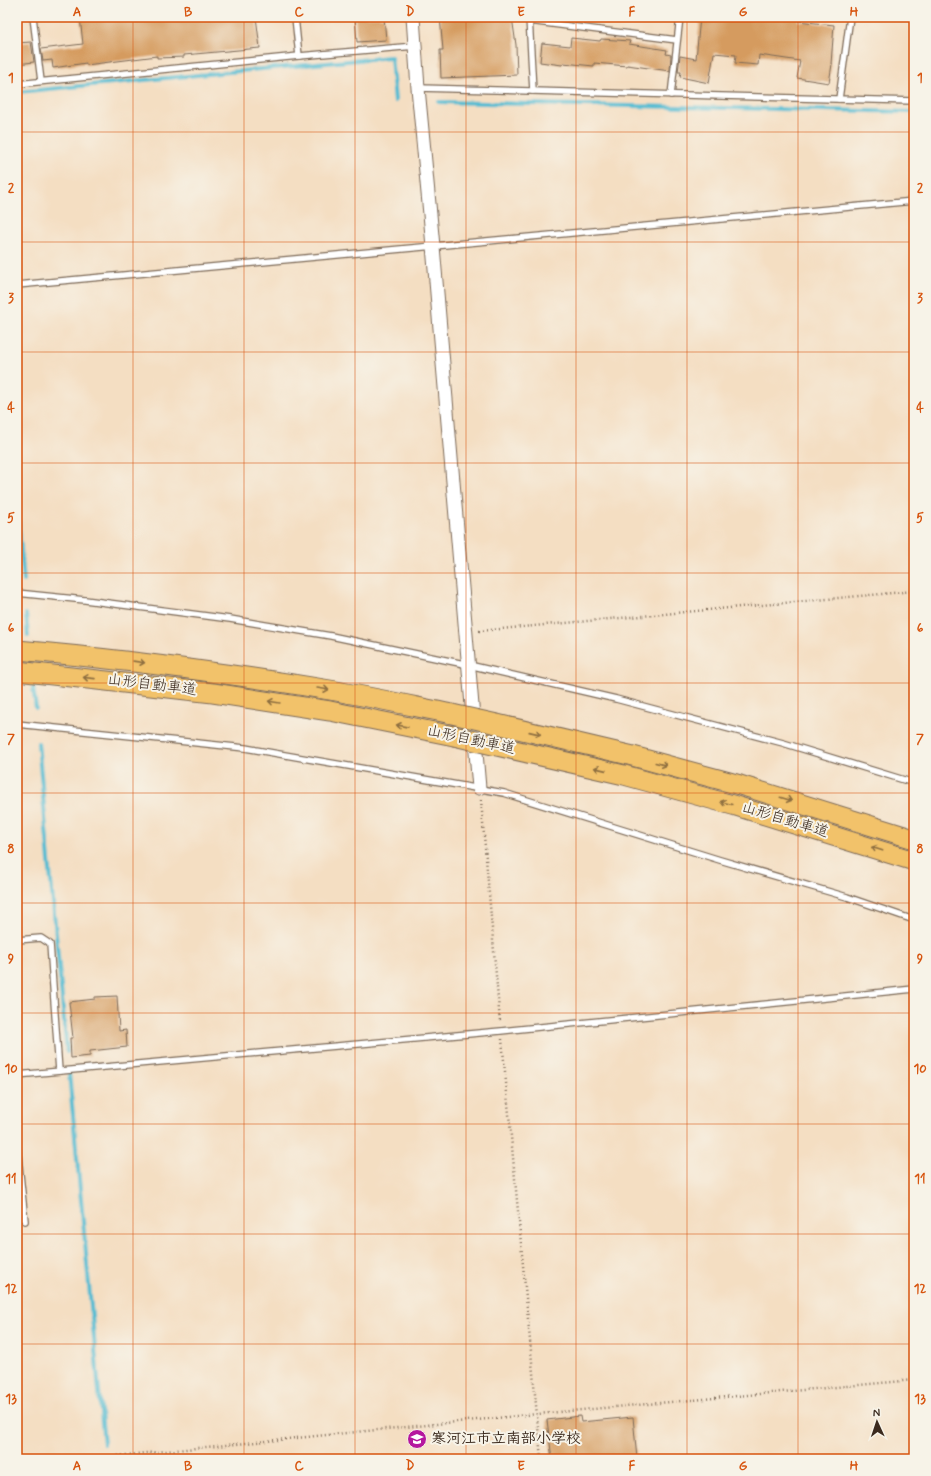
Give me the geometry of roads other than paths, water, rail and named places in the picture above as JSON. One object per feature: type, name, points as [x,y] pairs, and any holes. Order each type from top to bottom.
[{"type":"highway","name":"山形自動車道","points":[[17,650],[101,657],[212,672],[331,690],[452,714],[629,755],[740,785],[914,839]]},
{"type":"highway","name":"山形自動車道","points":[[17,671],[213,693],[330,711],[454,736],[624,775],[729,804],[914,861]]},
{"type":"street","points":[[413,17],[480,788]]},
{"type":"lane","points":[[33,17],[41,81]]},
{"type":"lane","points":[[295,17],[299,56]]},
{"type":"lane","points":[[671,95],[680,17]]},
{"type":"lane","points":[[839,99],[850,17]]},
{"type":"lane","points":[[533,91],[529,19],[677,40]]},
{"type":"lane","points":[[17,84],[415,46]]},
{"type":"lane","points":[[418,88],[914,101]]},
{"type":"lane","points":[[17,285],[914,201]]},
{"type":"lane","points":[[17,592],[230,619],[331,636],[616,699],[783,743],[914,783]]},
{"type":"lane","points":[[17,724],[245,748],[504,793],[720,860],[847,897],[914,920]]},
{"type":"lane","points":[[17,940],[41,938],[50,944],[59,1071]]},
{"type":"lane","points":[[17,1075],[501,1031],[914,989]]},
{"type":"lane","points":[[17,1146],[25,1221]]},
{"type":"waterway","points":[[17,92],[391,57],[395,101]]},
{"type":"waterway","points":[[439,102],[914,112]]},
{"type":"waterway","points":[[17,508],[24,581]]},
{"type":"waterway","points":[[26,614],[28,636]]},
{"type":"waterway","points":[[33,687],[36,708]]},
{"type":"waterway","points":[[38,743],[67,1052]]},
{"type":"waterway","points":[[69,1073],[104,1444]]},
{"type":"place","name":"寒河江市立南部小学校","points":[[417,1439]]}]
